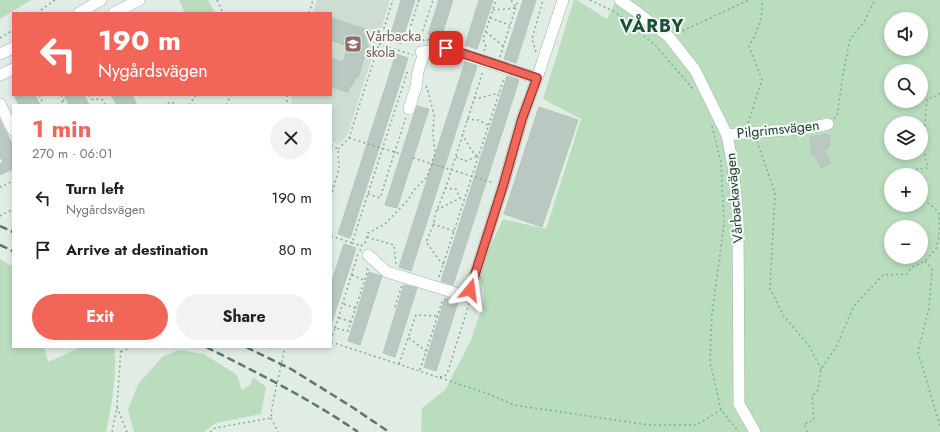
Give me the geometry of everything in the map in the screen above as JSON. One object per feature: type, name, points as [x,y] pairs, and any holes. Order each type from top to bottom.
[{"type":"street","points":[[81,12],[101,0]]},
{"type":"street","points":[[116,12],[139,0]]},
{"type":"street","points":[[366,259],[388,272],[456,294],[463,294],[470,290],[503,202],[522,119],[563,0]]},
{"type":"street","name":"Vårbackavägen","points":[[620,0],[638,12],[669,37],[696,70],[727,135],[733,166],[738,218],[739,404],[756,432]]},
{"type":"street","points":[[0,54],[12,48]]},
{"type":"street","points":[[417,54],[446,48],[537,78]]},
{"type":"street","points":[[409,110],[423,56],[417,54]]},
{"type":"street","points":[[0,75],[12,69]]},
{"type":"street","points":[[0,104],[12,128]]},
{"type":"street","name":"Pilgrimsvägen","points":[[727,135],[750,132],[804,129],[828,124]]},
{"type":"path","points":[[38,12],[55,0]]},
{"type":"path","points":[[217,0],[223,12]]},
{"type":"path","points":[[309,12],[313,0]]},
{"type":"path","points":[[332,193],[339,169],[338,149],[349,138],[393,0]]},
{"type":"path","points":[[420,0],[409,32],[421,36],[424,41],[431,39],[438,41]]},
{"type":"path","points":[[421,36],[433,0]]},
{"type":"path","points":[[483,55],[486,47],[483,39],[496,0]]},
{"type":"path","points":[[511,0],[516,8]]},
{"type":"path","points":[[499,60],[518,0]]},
{"type":"path","points":[[536,54],[532,39],[543,0]]},
{"type":"path","points":[[590,0],[615,12],[656,46],[697,94]]},
{"type":"path","points":[[669,37],[749,0]]},
{"type":"path","points":[[762,0],[759,29],[749,46],[762,80],[750,132],[776,194],[770,289],[784,316],[809,346],[821,368]]},
{"type":"path","points":[[828,124],[837,116],[850,39],[864,22],[875,0]]},
{"type":"path","points":[[493,10],[516,8]]},
{"type":"path","points":[[490,18],[510,25]]},
{"type":"path","points":[[0,38],[12,31]]},
{"type":"path","points":[[486,32],[504,46]]},
{"type":"path","points":[[379,44],[417,54]]},
{"type":"path","points":[[411,60],[417,54]]},
{"type":"path","points":[[332,236],[352,243],[409,68]]},
{"type":"path","points":[[439,278],[507,68]]},
{"type":"path","points":[[444,264],[426,242],[483,70]]},
{"type":"path","points":[[332,338],[361,246],[365,243],[368,233],[385,224],[427,177],[435,153],[433,135],[434,115],[427,87]]},
{"type":"path","points":[[928,168],[923,146],[927,99],[939,95],[940,92]]},
{"type":"path","points":[[474,97],[479,98],[499,93]]},
{"type":"path","points":[[62,96],[66,104]]},
{"type":"path","points":[[90,96],[91,99],[94,100],[103,100],[105,104]]},
{"type":"path","points":[[59,104],[64,101]]},
{"type":"path","points":[[166,104],[171,102],[176,104]]},
{"type":"path","points":[[368,194],[380,198],[409,110]]},
{"type":"path","points":[[467,119],[478,120],[488,125]]},
{"type":"path","points":[[712,126],[721,163],[724,224],[712,314],[710,362],[721,410],[739,432]]},
{"type":"path","points":[[462,134],[474,154],[478,156]]},
{"type":"path","points":[[349,138],[401,154]]},
{"type":"path","points":[[332,146],[338,149]]},
{"type":"path","points":[[455,157],[465,161],[478,156]]},
{"type":"path","points":[[413,158],[495,184],[497,178]]},
{"type":"path","points":[[0,186],[1,187],[12,182]]},
{"type":"path","points":[[445,188],[456,189],[460,198]]},
{"type":"path","points":[[436,210],[460,198],[464,199]]},
{"type":"path","points":[[928,203],[934,207],[938,214],[939,236],[936,249],[928,258]]},
{"type":"path","points":[[0,216],[12,210]]},
{"type":"path","points":[[433,224],[454,231]]},
{"type":"path","points":[[367,237],[394,245],[396,270]]},
{"type":"path","points":[[336,328],[348,331],[368,270],[366,259]]},
{"type":"path","points":[[807,432],[804,424],[814,420],[812,396],[818,390],[821,368],[836,347],[854,306],[882,275],[907,274],[912,267],[918,264]]},
{"type":"path","points":[[928,264],[932,269],[929,308],[918,352],[940,426]]},
{"type":"path","points":[[352,275],[364,280]]},
{"type":"path","points":[[394,307],[403,282]]},
{"type":"path","points":[[420,371],[444,296]]},
{"type":"path","points":[[440,377],[445,376],[448,371],[469,304],[463,302]]},
{"type":"path","points":[[343,304],[355,308]]},
{"type":"path","points":[[399,364],[416,315],[438,316]]},
{"type":"path","points":[[338,318],[351,322]]},
{"type":"path","points":[[408,337],[426,351]]},
{"type":"path","points":[[332,341],[440,377],[514,405],[649,425],[696,425],[721,410]]},
{"type":"path","points":[[112,432],[117,406],[121,348]]},
{"type":"path","points":[[121,352],[130,348]]},
{"type":"path","points":[[278,432],[271,418],[285,348]]},
{"type":"path","points":[[117,406],[127,432]]},
{"type":"path","points":[[210,432],[215,428],[271,418]]},
{"type":"shaded area","name":"Vårbacka skola","points":[[317,0],[390,0],[347,136],[338,145],[332,142],[332,104],[292,104],[291,96],[332,96],[332,12],[313,12]]},
{"type":"green space","points":[[0,0],[31,0],[0,19]]},
{"type":"green space","points":[[179,0],[208,0],[214,12],[185,12]]},
{"type":"green space","points":[[574,0],[577,0],[607,19],[616,0],[940,0],[940,432],[421,432],[422,408],[445,390],[471,340],[484,301],[484,289],[477,274],[503,219],[546,229],[581,119],[543,99]]},
{"type":"green space","points":[[0,259],[12,266],[12,348],[44,348],[48,362],[77,348],[114,348],[115,378],[106,432],[0,432]]},
{"type":"green space","points":[[179,350],[204,354],[237,375],[242,390],[250,385],[253,377],[266,387],[261,414],[216,423],[204,432],[134,432],[128,410],[138,384],[162,357]]},
{"type":"building","points":[[401,0],[415,0],[401,44],[389,40]]},
{"type":"building","points":[[439,0],[453,0],[441,38],[428,34]]},
{"type":"building","points":[[479,0],[493,0],[477,49],[465,45]]},
{"type":"building","points":[[523,0],[536,0],[516,63],[504,59]]},
{"type":"building","name":"Vårbacka skola","points":[[332,18],[368,30],[365,37],[368,38],[366,44],[368,45],[358,78],[356,77],[348,92],[332,87],[332,58],[343,62],[348,46],[332,40]]},
{"type":"building","points":[[396,54],[408,58],[350,238],[338,234]]},
{"type":"building","points":[[465,62],[477,66],[411,271],[399,267]]},
{"type":"building","points":[[507,76],[519,80],[453,285],[441,281]]},
{"type":"building","points":[[14,96],[36,96],[40,104],[18,104]]},
{"type":"building","points":[[64,96],[84,96],[88,104],[68,104]]},
{"type":"building","points":[[112,96],[132,96],[136,104],[116,104]]},
{"type":"building","points":[[417,106],[429,109],[397,208],[385,205],[414,114]]},
{"type":"building","points":[[539,107],[578,120],[542,227],[504,214]]},
{"type":"building","points":[[0,120],[12,144],[12,169],[0,175],[0,164],[3,162],[0,157]]},
{"type":"building","points":[[827,134],[827,136],[830,135],[830,146],[828,146],[828,149],[824,150],[831,163],[821,168],[815,155],[812,156],[810,137]]},
{"type":"building","points":[[344,244],[356,248],[332,322],[332,281]]},
{"type":"building","points":[[369,272],[382,276],[360,345],[348,341]]},
{"type":"building","points":[[404,285],[417,288],[395,357],[383,353]]},
{"type":"building","points":[[445,298],[458,302],[436,371],[424,367]]},
{"type":"railway","points":[[0,226],[12,232]]},
{"type":"railway","points":[[0,245],[12,251]]},
{"type":"railway","points":[[208,348],[303,397],[358,432]]},
{"type":"railway","points":[[248,348],[291,369],[389,432]]},
{"type":"place","name":"Vårbacka skola","points":[[353,44]]},
{"type":"district","name":"VÅRBY","points":[[652,26]]},
{"type":"route","points":[[446,48],[537,78],[522,119],[503,186],[470,290]]}]
